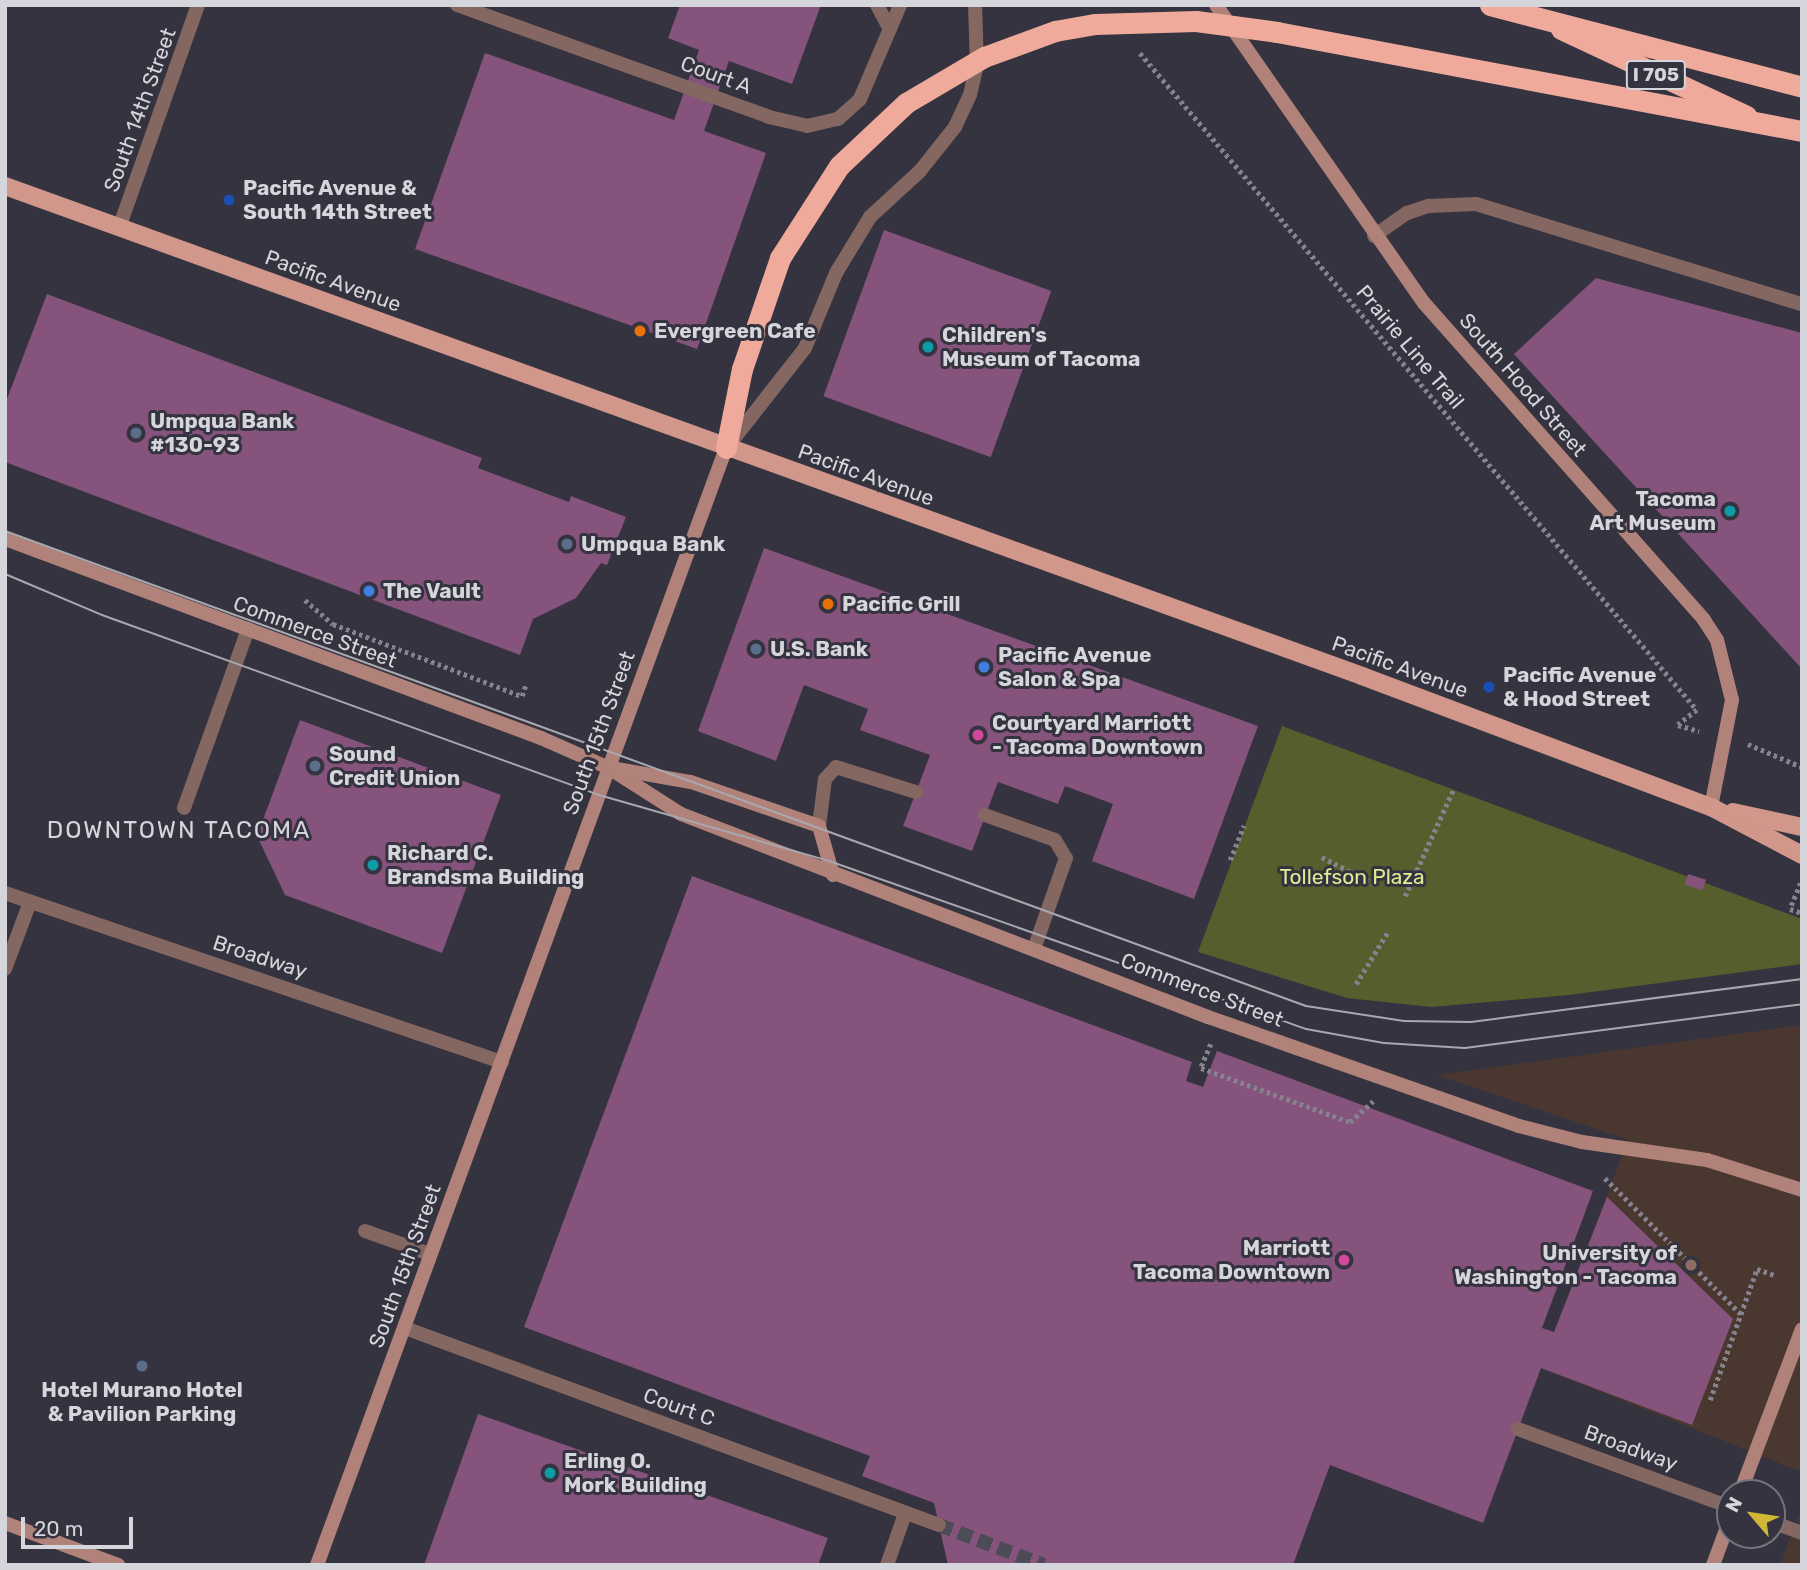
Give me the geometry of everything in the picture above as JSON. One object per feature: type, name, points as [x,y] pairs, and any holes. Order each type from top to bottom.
[{"type":"highway","points":[[1490,5],[1802,87]]},
{"type":"highway","name":"I 705","points":[[1511,5],[1802,140]]},
{"type":"highway","points":[[726,448],[751,338],[785,247],[811,203],[868,135],[948,75],[1055,31],[1141,19],[1196,21],[1802,131]]},
{"type":"main road","name":"Pacific Avenue","points":[[5,186],[1362,676],[1711,807],[1802,855]]},
{"type":"main road","name":"Pacific Avenue","points":[[1711,807],[1802,827]]},
{"type":"street","name":"South 14th Street","points":[[119,228],[198,5]]},
{"type":"street","name":"Court A","points":[[457,5],[769,117],[807,126],[824,125],[850,112],[860,99],[900,5]]},
{"type":"street","points":[[877,5],[890,29]]},
{"type":"street","name":"South 15th Street","points":[[317,1565],[726,448],[805,348],[836,273],[870,218],[920,171],[955,127],[970,95],[976,65],[975,5]]},
{"type":"street","name":"South Hood Street","points":[[1216,5],[1374,236],[1424,303],[1704,620],[1717,640],[1732,700],[1711,807]]},
{"type":"street","points":[[1374,236],[1407,213],[1428,206],[1476,204],[1802,304]]},
{"type":"street","name":"Commerce Street","points":[[5,539],[541,738],[609,768],[681,814],[833,875],[1208,1017],[1519,1126],[1582,1142],[1707,1160],[1802,1190]]},
{"type":"street","points":[[184,807],[248,629]]},
{"type":"street","points":[[833,875],[819,826],[822,789],[836,767],[916,792]]},
{"type":"street","name":"Commerce Street","points":[[609,768],[691,782],[819,826]]},
{"type":"street","points":[[985,815],[1055,840],[1066,858],[1034,949]]},
{"type":"street","name":"Broadway","points":[[5,893],[502,1062]]},
{"type":"street","points":[[5,969],[30,902]]},
{"type":"street","points":[[365,1231],[430,1254]]},
{"type":"street","name":"Court C","points":[[404,1328],[939,1525]]},
{"type":"street","points":[[1745,1479],[1802,1329]]},
{"type":"street","name":"Broadway","points":[[1518,1429],[1716,1502]]},
{"type":"street","points":[[887,1565],[905,1514]]},
{"type":"street","points":[[5,1523],[86,1559],[118,1565]]},
{"type":"path","name":"Prairie Line Trail","points":[[1136,48],[1697,710],[1678,725]]},
{"type":"path","points":[[306,600],[333,624],[522,696],[526,684]]},
{"type":"path","points":[[1768,749],[1802,767]]},
{"type":"path","points":[[1405,896],[1452,790]]},
{"type":"path","points":[[1230,860],[1244,825]]},
{"type":"path","points":[[1322,857],[1376,885]]},
{"type":"path","points":[[1802,880],[1790,909],[1802,913]]},
{"type":"path","points":[[1356,984],[1387,933]]},
{"type":"path","points":[[1212,1042],[1201,1068],[1350,1122],[1373,1100]]},
{"type":"path","points":[[1605,1178],[1741,1314]]},
{"type":"path","points":[[1710,1400],[1757,1269],[1774,1275]]},
{"type":"shaded area","name":"University of Washington - Tacoma","points":[[1802,1025],[1802,1472],[1541,1368],[1628,1140],[1437,1075]]},
{"type":"shaded area","points":[[1802,1507],[1802,1565],[1780,1565]]},
{"type":"green space","name":"Tollefson Plaza","points":[[1282,726],[1802,919],[1802,964],[1569,995],[1431,1007],[1347,998],[1198,952]]},
{"type":"building","points":[[680,5],[821,5],[792,84],[729,61],[704,131],[766,153],[697,349],[415,249],[485,53],[674,120],[699,50],[668,38]]},
{"type":"building","points":[[884,230],[1051,291],[991,457],[823,396]]},
{"type":"building","name":"Tacoma Art Museum","points":[[1596,278],[1802,333],[1802,669],[1514,354]]},
{"type":"building","points":[[47,294],[482,458],[478,468],[569,502],[571,496],[626,517],[607,565],[601,563],[576,598],[533,619],[520,655],[5,462],[5,404]]},
{"type":"building","points":[[764,548],[1258,726],[1194,899],[1092,861],[1113,804],[1065,786],[1058,804],[998,782],[972,851],[903,826],[930,755],[860,730],[868,709],[804,685],[776,761],[698,731]]},
{"type":"building","name":"Richard C. Brandsma Building","points":[[300,720],[501,795],[442,953],[285,895],[257,836]]},
{"type":"building","points":[[1688,874],[1706,880],[1703,890],[1685,884]]},
{"type":"building","points":[[692,876],[1192,1062],[1186,1081],[1203,1087],[1217,1051],[1593,1191],[1542,1328],[1554,1332],[1607,1197],[1733,1319],[1692,1425],[1541,1368],[1483,1523],[1330,1465],[1293,1565],[948,1565],[934,1503],[862,1476],[870,1456],[524,1327]]},
{"type":"building","name":"Erling O. Mork Building","points":[[478,1414],[828,1538],[818,1565],[424,1565]]},
{"type":"tunnel","points":[[939,1525],[1044,1565]]},
{"type":"tram line","points":[[5,531],[1306,1006],[1404,1021],[1471,1022],[1802,979]]},
{"type":"tram line","points":[[5,574],[102,615],[599,795],[829,861],[1306,1029],[1384,1043],[1465,1048],[1802,1004]]},
{"type":"place","name":"Pacific Avenue & South 14th Street","points":[[229,200]]},
{"type":"place","name":"Evergreen Cafe","points":[[640,331]]},
{"type":"place","name":"Children's Museum of Tacoma","points":[[928,347]]},
{"type":"place","name":"Umpqua Bank #130-93","points":[[136,433]]},
{"type":"place","name":"Tacoma Art Museum","points":[[1730,511]]},
{"type":"place","name":"Umpqua Bank","points":[[567,544]]},
{"type":"place","name":"The Vault","points":[[369,591]]},
{"type":"place","name":"Pacific Grill","points":[[828,604]]},
{"type":"place","name":"U.S. Bank","points":[[756,649]]},
{"type":"place","name":"Pacific Avenue Salon & Spa","points":[[984,667]]},
{"type":"place","name":"Pacific Avenue & Hood Street","points":[[1489,687]]},
{"type":"place","name":"Courtyard Marriott - Tacoma Downtown","points":[[978,735]]},
{"type":"place","name":"Sound Credit Union","points":[[315,766]]},
{"type":"place","name":"Richard C. Brandsma Building","points":[[373,865]]},
{"type":"place","name":"Marriott Tacoma Downtown","points":[[1344,1260]]},
{"type":"place","name":"University of Washington - Tacoma","points":[[1691,1265]]},
{"type":"place","name":"Hotel Murano Hotel & Pavilion Parking","points":[[142,1366]]},
{"type":"place","name":"Erling O. Mork Building","points":[[550,1473]]},
{"type":"district","name":"DOWNTOWN TACOMA","points":[[179,831]]}]
